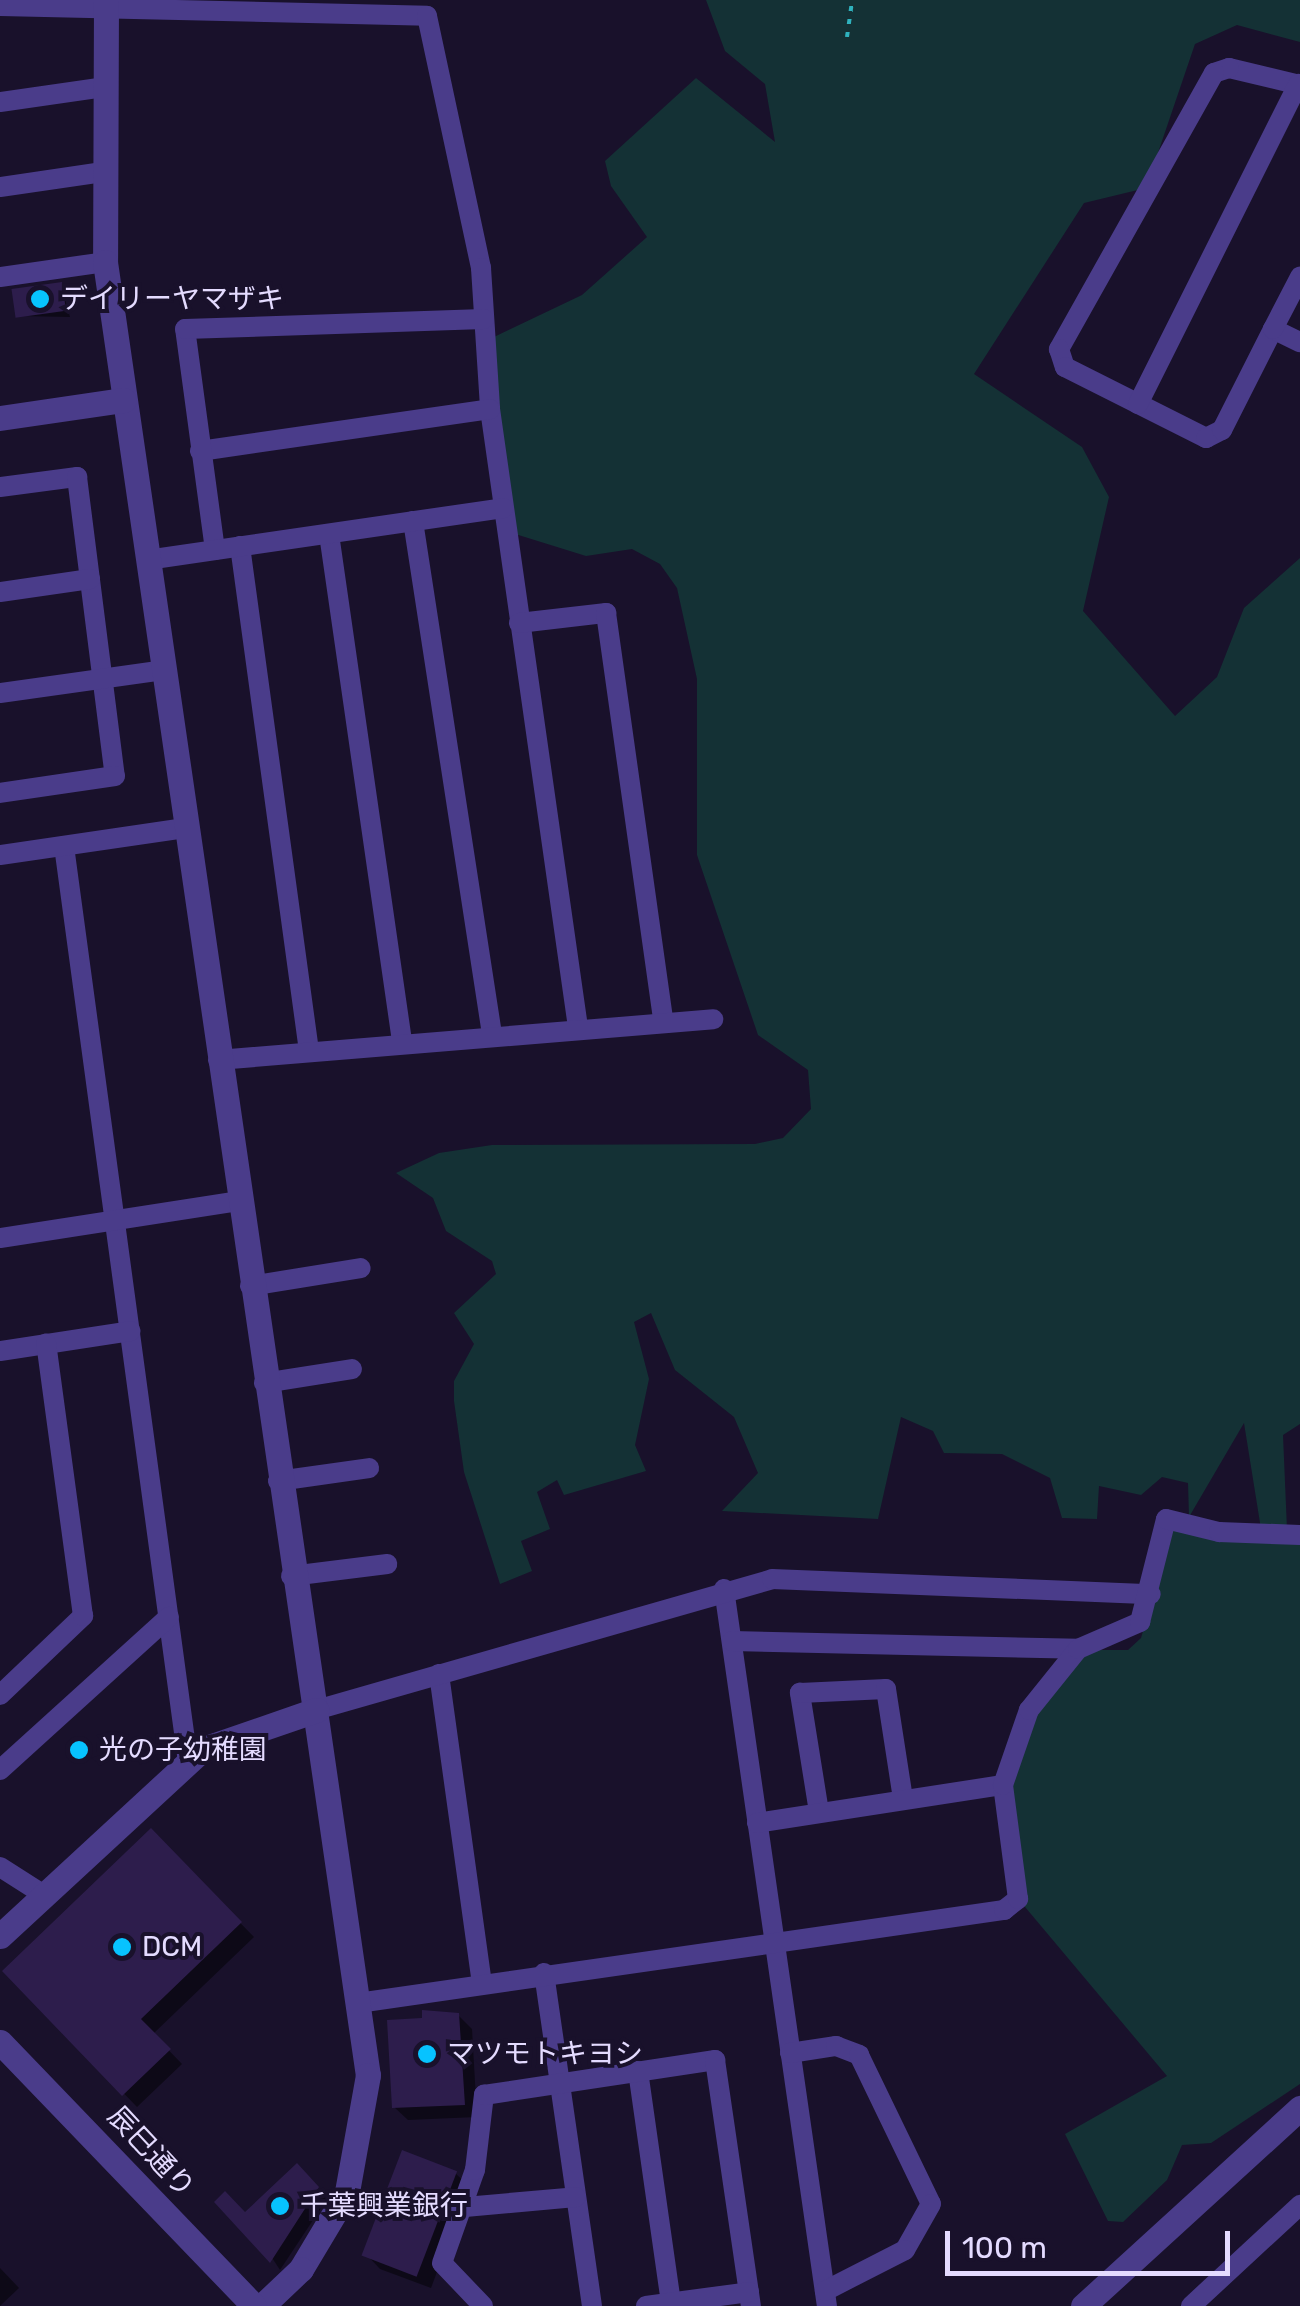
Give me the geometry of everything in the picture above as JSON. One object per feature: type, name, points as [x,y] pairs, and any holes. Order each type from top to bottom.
[{"type":"street","points":[[106,4],[105,262],[278,1482],[316,1710],[368,2076],[357,2164],[319,2244],[258,2306]]},
{"type":"street","points":[[0,6],[106,4],[427,16],[484,319],[490,409],[503,508],[578,1027]]},
{"type":"street","points":[[1138,404],[1299,84],[1229,68],[1214,74],[1059,349],[1065,367],[1138,404],[1214,437],[1300,277]]},
{"type":"street","points":[[0,102],[104,87]]},
{"type":"street","points":[[0,187],[103,172]]},
{"type":"street","points":[[0,277],[105,262]]},
{"type":"street","points":[[215,550],[184,329],[484,319]]},
{"type":"street","points":[[1273,329],[1300,342]]},
{"type":"street","points":[[0,418],[124,400]]},
{"type":"street","points":[[200,451],[490,409]]},
{"type":"street","points":[[0,488],[78,478],[115,776],[0,793]]},
{"type":"street","points":[[148,560],[503,508]]},
{"type":"street","points":[[413,521],[492,1034]]},
{"type":"street","points":[[329,534],[402,1041]]},
{"type":"street","points":[[240,546],[309,1051]]},
{"type":"street","points":[[0,592],[90,579]]},
{"type":"street","points":[[519,623],[606,613],[664,1020]]},
{"type":"street","points":[[0,693],[163,670]]},
{"type":"street","points":[[0,855],[184,828]]},
{"type":"street","points":[[64,846],[188,1762]]},
{"type":"street","points":[[218,1060],[402,1041],[713,1019]]},
{"type":"street","points":[[0,1238],[238,1201]]},
{"type":"street","points":[[250,1286],[361,1268]]},
{"type":"street","points":[[0,1351],[130,1331]]},
{"type":"street","points":[[0,1695],[83,1616],[46,1344]]},
{"type":"street","points":[[264,1383],[352,1369]]},
{"type":"street","points":[[278,1482],[369,1468]]},
{"type":"street","points":[[732,1642],[1078,1649],[1140,1622],[1151,1594],[1166,1519],[1195,1530],[1300,1534]]},
{"type":"street","points":[[292,1576],[387,1564]]},
{"type":"street","points":[[0,1936],[188,1762],[216,1742],[316,1710],[724,1589],[772,1579],[1151,1594]]},
{"type":"street","points":[[724,1589],[774,1942],[790,2053],[826,2298],[905,2250],[932,2204],[859,2054],[836,2046],[790,2053]]},
{"type":"street","points":[[0,1770],[169,1617]]},
{"type":"street","points":[[358,2003],[544,1973],[1004,1910],[1018,1899],[1004,1785],[1029,1710],[1078,1649]]},
{"type":"street","points":[[439,1674],[482,1982]]},
{"type":"street","points":[[819,1812],[800,1693],[886,1689],[902,1798]]},
{"type":"street","points":[[757,1823],[1004,1785]]},
{"type":"street","points":[[0,1867],[44,1895]]},
{"type":"street","points":[[544,1973],[592,2306]]},
{"type":"street","name":"辰巳通り","points":[[0,2042],[258,2306]]},
{"type":"street","points":[[482,2306],[442,2262],[465,2207],[484,2095],[715,2060],[750,2299],[646,2306]]},
{"type":"street","points":[[638,2071],[672,2302]]},
{"type":"street","points":[[1083,2306],[1300,2108]]},
{"type":"street","points":[[465,2207],[576,2197]]},
{"type":"street","points":[[1191,2306],[1300,2206]]},
{"type":"path","points":[[847,37],[852,0]]},
{"type":"green space","points":[[706,0],[1300,0],[1300,42],[1237,25],[1195,44],[1146,188],[1084,203],[974,374],[1082,447],[1109,497],[1083,611],[1175,716],[1217,677],[1244,608],[1300,558],[1300,1424],[1283,1435],[1287,1529],[1261,1529],[1244,1423],[1189,1517],[1188,1483],[1162,1477],[1141,1495],[1099,1486],[1097,1519],[1062,1518],[1050,1478],[1002,1454],[944,1453],[933,1431],[901,1417],[878,1519],[722,1511],[758,1473],[734,1417],[675,1370],[651,1313],[634,1322],[649,1379],[635,1445],[646,1471],[564,1495],[557,1480],[537,1492],[550,1529],[521,1541],[532,1571],[500,1584],[464,1472],[454,1401],[454,1381],[474,1344],[454,1313],[496,1274],[492,1261],[446,1231],[433,1198],[396,1173],[439,1153],[492,1145],[755,1144],[783,1138],[811,1109],[808,1070],[758,1035],[697,855],[697,679],[677,588],[660,564],[632,549],[586,556],[512,533],[507,504],[494,337],[582,295],[647,237],[611,186],[605,161],[696,78],[775,142],[765,84],[725,51]]},
{"type":"green space","points":[[1173,1528],[1300,1541],[1300,2084],[1211,2143],[1182,2145],[1167,2180],[1123,2222],[1108,2221],[1065,2134],[1167,2076],[1020,1901],[1010,1786],[1032,1713],[1090,1650],[1128,1650],[1141,1638]]},
{"type":"building","points":[[62,282],[66,311],[16,318],[11,289]]},
{"type":"building","name":"DCM","points":[[151,1828],[242,1922],[141,2019],[171,2049],[122,2096],[2,1971]]},
{"type":"building","points":[[422,2010],[459,2013],[465,2105],[392,2108],[387,2020],[422,2018]]},
{"type":"building","points":[[402,2150],[457,2171],[417,2277],[362,2255]]},
{"type":"building","points":[[297,2163],[319,2187],[270,2263],[214,2202],[225,2191],[245,2212]]},
{"type":"place","name":"デイリーヤマザキ","points":[[40,299]]},
{"type":"place","name":"光の子幼稚園","points":[[79,1750]]},
{"type":"place","name":"DCM","points":[[122,1947]]},
{"type":"place","name":"マツモトキヨシ","points":[[427,2054]]},
{"type":"place","name":"千葉興業銀行","points":[[280,2206]]}]
